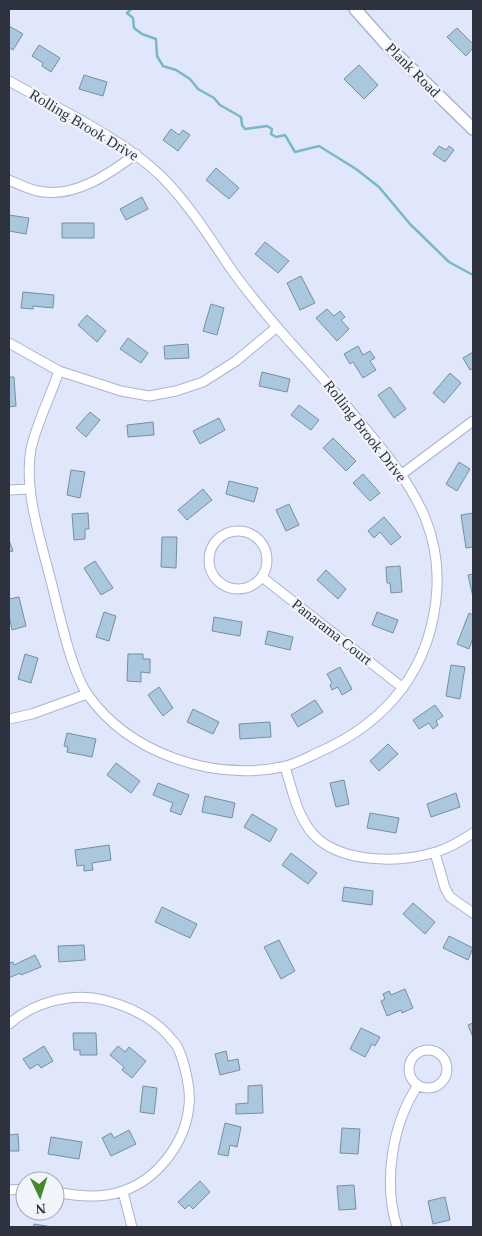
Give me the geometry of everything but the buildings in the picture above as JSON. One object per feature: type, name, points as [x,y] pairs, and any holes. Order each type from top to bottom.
[{"type":"street","name":"Plank Road","points":[[355,9],[387,45],[473,129]]},
{"type":"street","name":"Rolling Brook Drive","points":[[9,81],[136,154],[164,179],[277,327],[322,376],[402,474],[426,520],[434,547],[437,578],[436,610],[417,667],[403,688],[377,716],[353,735],[285,767],[230,770],[209,768],[176,760],[144,745],[112,721],[87,694],[75,666],[64,629],[30,489],[29,465],[32,447],[59,371]]},
{"type":"street","points":[[9,180],[37,191],[56,193],[86,186],[114,170],[136,154]]},
{"type":"street","points":[[9,343],[59,371],[121,391],[149,396],[176,391],[203,382],[236,361],[277,327]]},
{"type":"street","points":[[402,474],[473,421]]},
{"type":"street","points":[[9,490],[30,489]]},
{"type":"street","points":[[234,530],[245,531],[256,536],[264,544],[267,555],[267,567],[262,577],[253,585],[242,589],[231,588],[221,583],[213,575],[209,564],[209,552],[214,542],[223,534],[234,530]]},
{"type":"street","name":"Panarama Court","points":[[262,577],[403,688]]},
{"type":"street","points":[[9,719],[32,714],[87,694]]},
{"type":"street","points":[[285,767],[298,810],[313,834],[334,850],[361,858],[392,859],[434,853],[459,843],[473,833]]},
{"type":"street","points":[[434,853],[450,897],[473,913]]},
{"type":"street","points":[[9,1024],[18,1016],[40,1006],[66,998],[88,996],[122,1004],[156,1022],[176,1045],[186,1077],[189,1105],[182,1132],[169,1158],[147,1178],[122,1192],[92,1196],[65,1193]]},
{"type":"street","points":[[428,1050],[439,1054],[445,1062],[444,1077],[438,1084],[433,1086],[423,1087],[418,1085],[414,1082],[409,1072],[409,1066],[414,1056],[428,1050]]},
{"type":"street","points":[[396,1227],[390,1182],[392,1149],[409,1098],[418,1085]]},
{"type":"street","points":[[122,1192],[132,1227]]},
{"type":"waterway","points":[[131,9],[127,13],[133,18],[134,28],[142,34],[156,39],[157,56],[163,66],[176,70],[190,79],[198,89],[241,117],[242,125],[245,129],[267,126],[272,129],[271,134],[276,137],[285,135],[295,152],[319,146],[356,169],[379,187],[410,224],[449,262],[473,275]]}]
